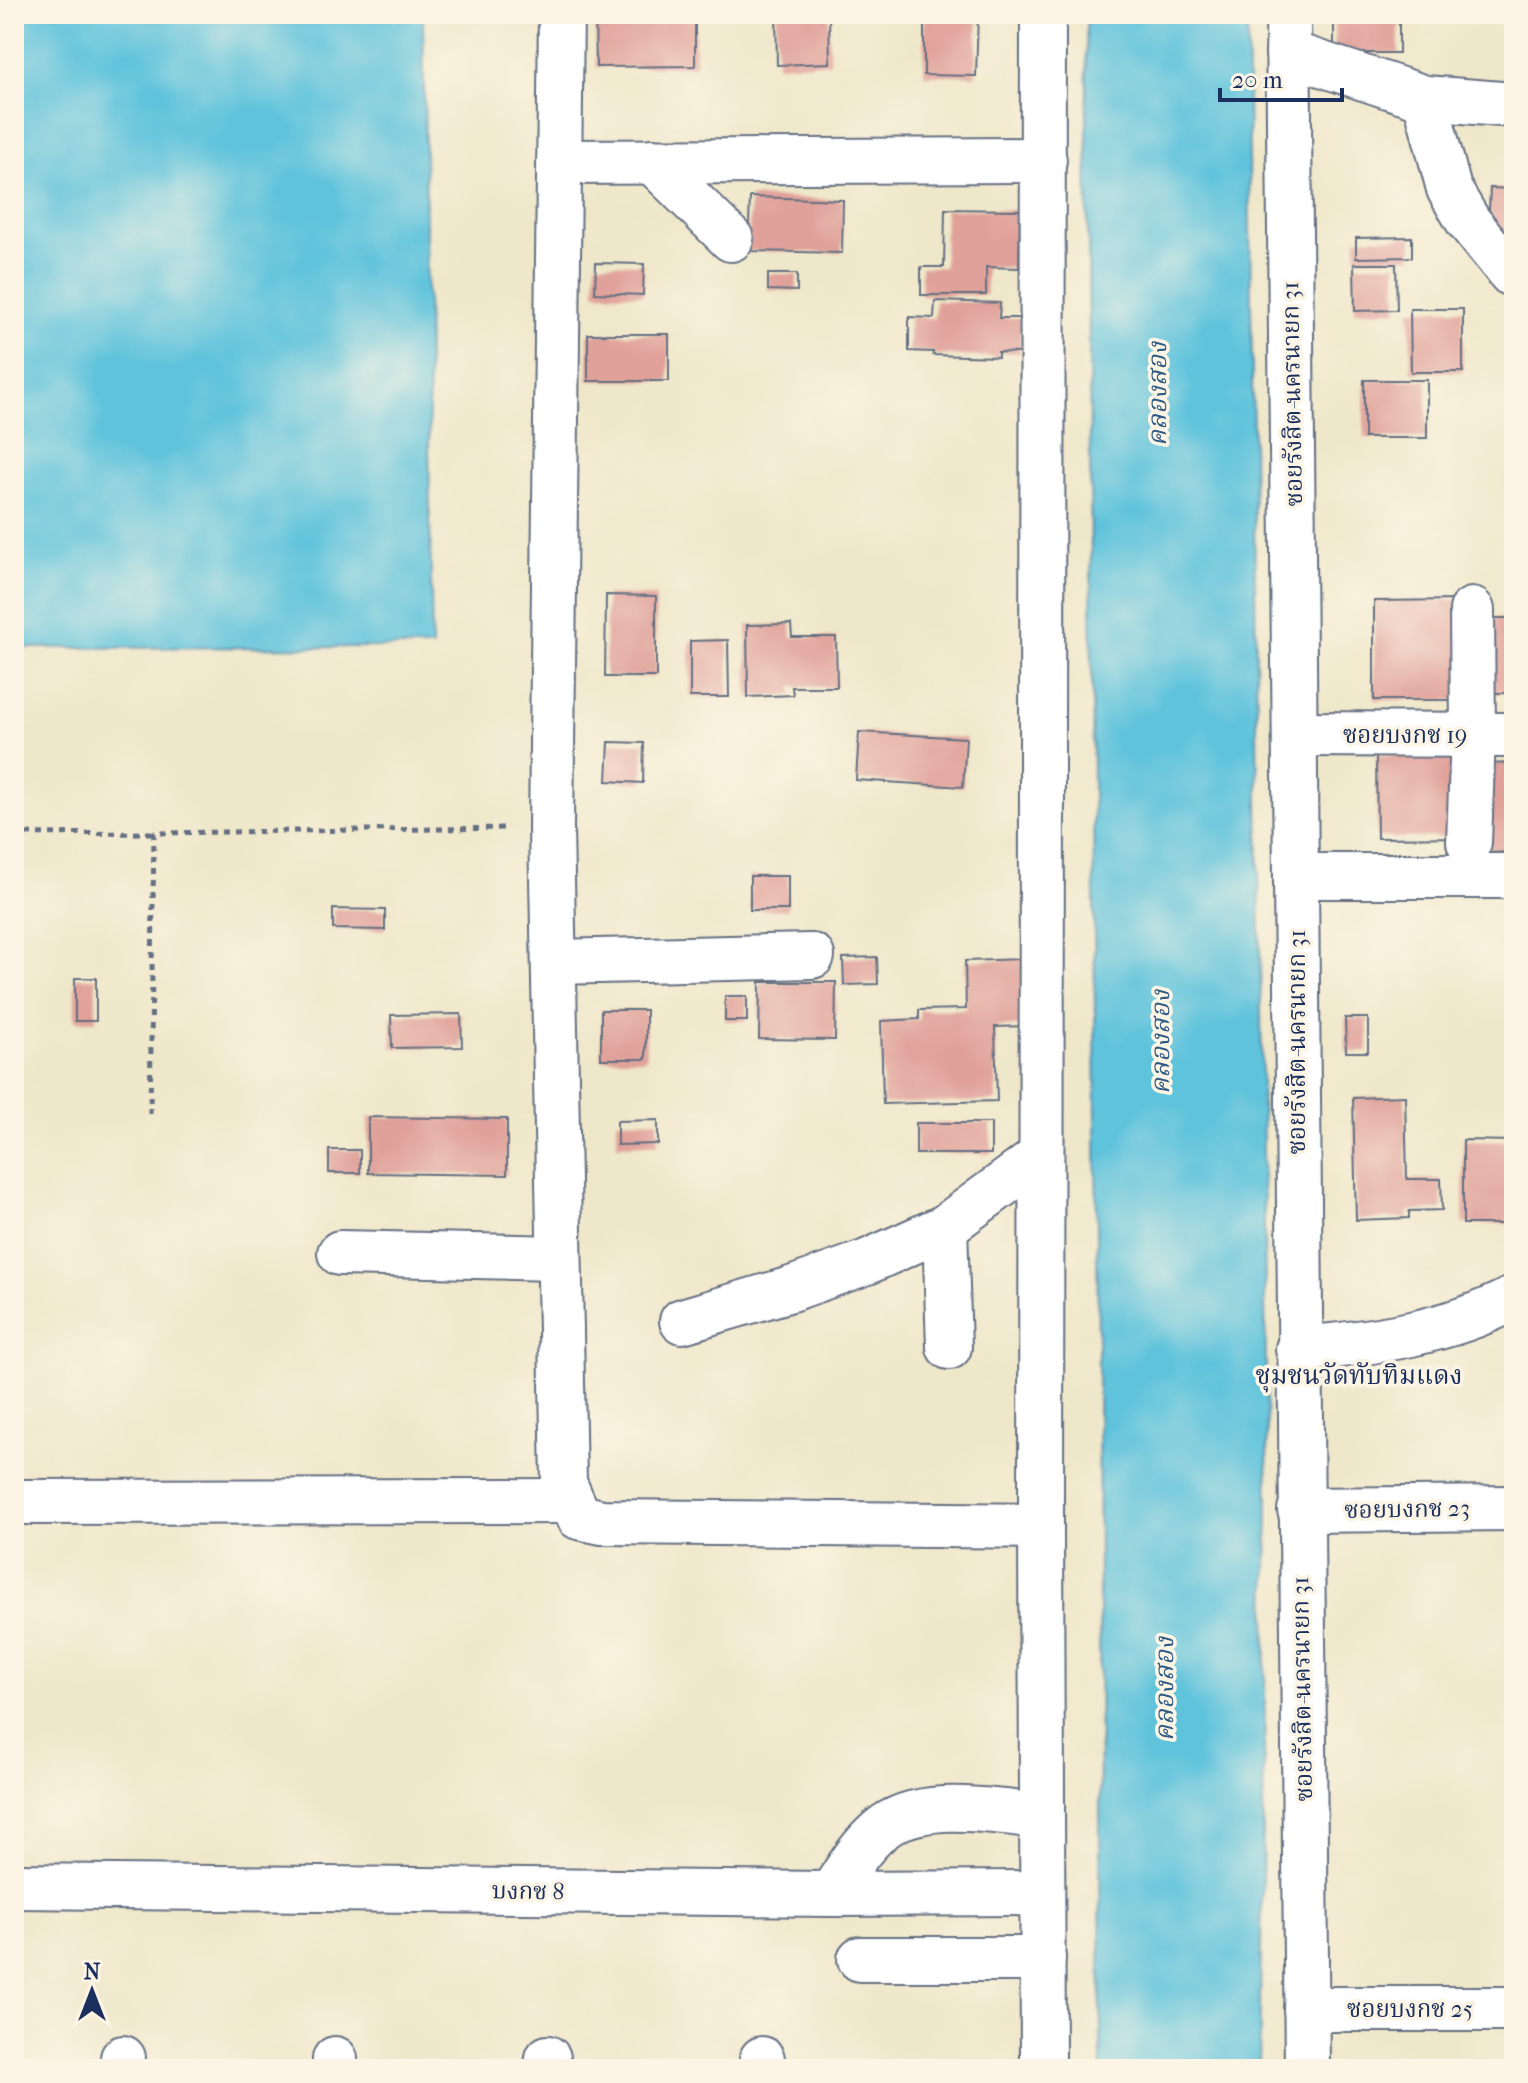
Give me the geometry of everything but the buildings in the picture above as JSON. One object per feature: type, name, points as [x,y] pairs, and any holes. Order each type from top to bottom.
[{"type":"street","points":[[561,14],[551,828],[564,1483],[586,1512]]},
{"type":"street","points":[[1043,14],[1043,2069]]},
{"type":"street","points":[[1288,34],[1425,98],[1514,105]]},
{"type":"street","name":"ซอยรังสิต-นครนายก 31","points":[[1288,34],[1307,2069]]},
{"type":"street","points":[[1425,98],[1449,189],[1468,221],[1511,274]]},
{"type":"street","points":[[559,162],[1044,160]]},
{"type":"street","points":[[652,161],[731,239]]},
{"type":"street","points":[[1469,842],[1494,735],[1472,610]]},
{"type":"street","name":"ซอยบงกช 19","points":[[1295,734],[1494,735]]},
{"type":"street","points":[[1296,876],[1514,876]]},
{"type":"street","points":[[554,962],[812,956]]},
{"type":"street","points":[[682,1321],[791,1289],[867,1262],[945,1227],[1041,1156]]},
{"type":"street","points":[[945,1227],[949,1347]]},
{"type":"street","points":[[340,1253],[559,1258]]},
{"type":"street","points":[[1298,1349],[1370,1343],[1419,1334],[1467,1319],[1514,1298]]},
{"type":"street","points":[[14,1502],[586,1512],[1041,1526]]},
{"type":"street","name":"ซอยบงกช 23","points":[[1300,1510],[1514,1508]]},
{"type":"street","points":[[831,1894],[858,1853],[882,1828],[916,1811],[956,1810],[1042,1816]]},
{"type":"street","name":"บงกช 8","points":[[14,1886],[831,1894],[1042,1893]]},
{"type":"street","points":[[860,1959],[1043,1959]]},
{"type":"street","name":"ซอยบงกช 25","points":[[1306,2009],[1514,2009]]},
{"type":"path","points":[[14,834],[551,828]]},
{"type":"path","points":[[150,1114],[154,833]]},
{"type":"water","points":[[14,14],[423,14],[432,647],[14,648]]},
{"type":"water","name":"คลองสอง","points":[[1086,14],[1247,14],[1268,1509],[1259,2069],[1101,2069]]},
{"type":"district","name":"ชุมชนวัดทับทิมแดง","points":[[1359,1375]]}]
